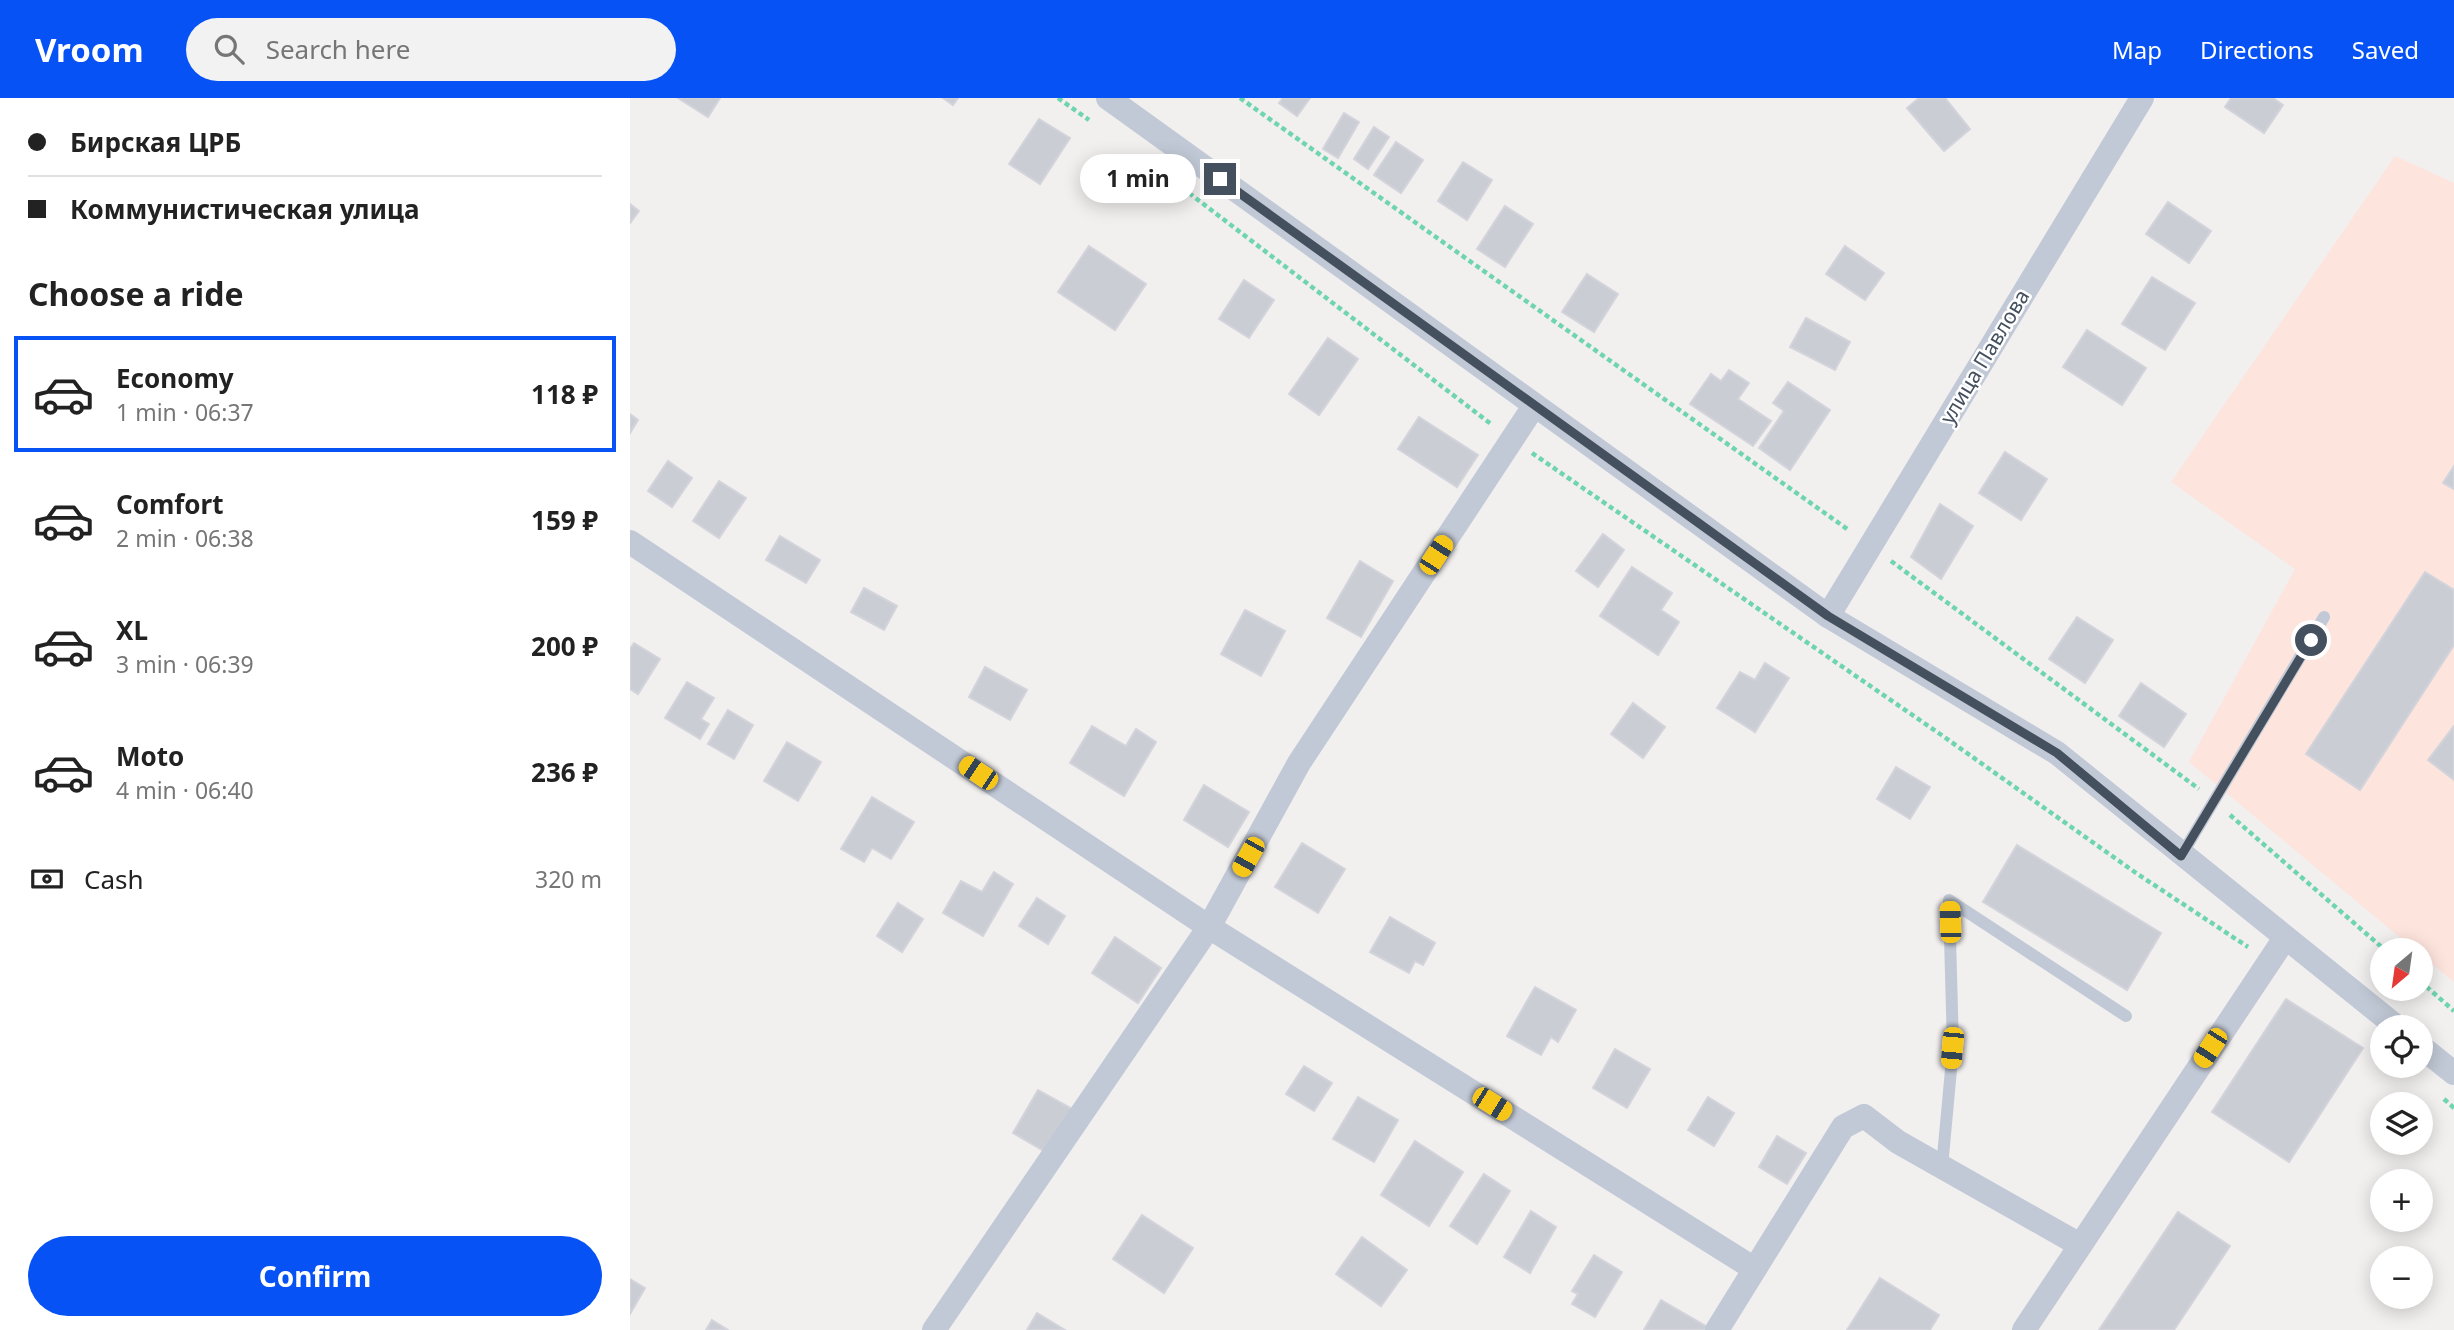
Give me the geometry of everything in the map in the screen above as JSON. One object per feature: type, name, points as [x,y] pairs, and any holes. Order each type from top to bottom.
[{"type":"street","points":[[1108,98],[1828,616],[2057,753],[2181,856],[2382,1015]]},
{"type":"street","name":"улица Павлова","points":[[1828,616],[2143,98]]},
{"type":"street","points":[[934,1330],[1209,927],[1299,763],[1534,406]]},
{"type":"street","points":[[630,542],[1209,927],[1754,1268]]},
{"type":"street","points":[[2024,1330],[2267,960],[2285,938]]},
{"type":"street","points":[[2433,1056],[2454,1073]]},
{"type":"street","points":[[1717,1330],[1843,1128],[1864,1116],[1898,1142],[2080,1245]]},
{"type":"lane","points":[[2181,856],[2324,617]]},
{"type":"lane","points":[[1942,1167],[1952,1048],[1949,900],[2126,1016]]},
{"type":"path","points":[[1058,98],[1101,128]]},
{"type":"path","points":[[1240,98],[1871,546],[2214,801],[2371,938]]},
{"type":"path","points":[[1187,191],[1512,439],[1940,734],[2136,873],[2267,960]]},
{"type":"path","points":[[2433,992],[2454,1011]]},
{"type":"shaded area","points":[[2395,156],[2454,183],[2454,982],[2433,965],[2433,938],[2401,938],[2189,762],[2295,569],[2171,482]]},
{"type":"building","points":[[678,98],[720,98],[708,117]]},
{"type":"building","points":[[943,98],[958,98],[953,105]]},
{"type":"building","points":[[1283,98],[1310,98],[1297,116],[1279,103]]},
{"type":"building","points":[[1919,98],[1945,98],[1970,129],[1944,151],[1907,108]]},
{"type":"building","points":[[2231,98],[2273,98],[2283,105],[2264,133],[2225,107]]},
{"type":"building","points":[[1344,113],[1359,122],[1338,158],[1323,149]]},
{"type":"building","points":[[1039,119],[1070,138],[1040,184],[1009,164]]},
{"type":"building","points":[[1374,127],[1389,137],[1368,169],[1354,159]]},
{"type":"building","points":[[1396,142],[1423,160],[1401,193],[1374,175]]},
{"type":"building","points":[[1463,162],[1492,180],[1467,220],[1438,201]]},
{"type":"building","points":[[2168,202],[2211,231],[2189,263],[2146,234]]},
{"type":"building","points":[[630,204],[639,211],[630,223]]},
{"type":"building","points":[[1505,206],[1533,224],[1505,267],[1477,249]]},
{"type":"building","points":[[1089,246],[1146,284],[1115,330],[1058,292]]},
{"type":"building","points":[[1845,246],[1884,273],[1865,300],[1826,274]]},
{"type":"building","points":[[1587,274],[1618,294],[1594,332],[1562,312]]},
{"type":"building","points":[[2152,277],[2195,303],[2165,350],[2122,324]]},
{"type":"building","points":[[1244,280],[1274,300],[1249,338],[1219,319]]},
{"type":"building","points":[[1806,318],[1850,342],[1835,370],[1790,347]]},
{"type":"building","points":[[2087,330],[2146,368],[2122,405],[2063,367]]},
{"type":"building","points":[[1328,338],[1358,359],[1319,415],[1289,394]]},
{"type":"building","points":[[1729,370],[1749,383],[1738,399],[1771,421],[1753,446],[1690,404],[1711,374],[1721,381]]},
{"type":"building","points":[[1788,382],[1830,410],[1790,470],[1759,448],[1784,411],[1773,403]]},
{"type":"building","points":[[630,414],[638,420],[630,433]]},
{"type":"building","points":[[1419,417],[1478,455],[1457,487],[1398,449]]},
{"type":"building","points":[[2005,452],[2047,479],[2021,520],[1979,493]]},
{"type":"building","points":[[668,461],[692,478],[672,507],[648,491]]},
{"type":"building","points":[[2454,466],[2454,489],[2443,483]]},
{"type":"building","points":[[719,481],[746,498],[719,538],[693,521]]},
{"type":"building","points":[[1940,504],[1973,526],[1941,579],[1911,557]]},
{"type":"building","points":[[1603,534],[1624,550],[1598,587],[1576,571]]},
{"type":"building","points":[[780,536],[820,560],[806,583],[766,560]]},
{"type":"building","points":[[1360,561],[1393,581],[1361,637],[1327,618]]},
{"type":"building","points":[[1632,567],[1672,593],[1661,610],[1679,622],[1658,655],[1600,616]]},
{"type":"building","points":[[2425,572],[2454,590],[2454,645],[2360,790],[2306,754]]},
{"type":"building","points":[[864,588],[897,606],[884,630],[851,612]]},
{"type":"building","points":[[1245,610],[1285,631],[1261,676],[1221,654]]},
{"type":"building","points":[[2077,617],[2113,640],[2085,683],[2049,659]]},
{"type":"building","points":[[634,643],[660,659],[638,694],[630,689],[630,649]]},
{"type":"building","points":[[1765,663],[1789,678],[1755,732],[1717,708],[1740,672],[1755,680]]},
{"type":"building","points":[[985,667],[1027,690],[1010,720],[969,697]]},
{"type":"building","points":[[687,682],[714,698],[701,719],[709,724],[700,739],[665,718]]},
{"type":"building","points":[[2141,683],[2186,714],[2164,747],[2119,716]]},
{"type":"building","points":[[1633,703],[1665,727],[1643,758],[1611,734]]},
{"type":"building","points":[[728,710],[753,725],[734,759],[708,744]]},
{"type":"building","points":[[1092,726],[1126,746],[1136,729],[1156,742],[1124,796],[1070,763]]},
{"type":"building","points":[[2454,726],[2454,780],[2428,760]]},
{"type":"building","points":[[787,742],[821,762],[798,801],[764,781]]},
{"type":"building","points":[[1896,767],[1930,787],[1910,819],[1877,799]]},
{"type":"building","points":[[1204,785],[1249,812],[1228,847],[1184,820]]},
{"type":"building","points":[[872,797],[914,822],[891,859],[872,848],[864,862],[841,849]]},
{"type":"building","points":[[1302,843],[1345,869],[1318,913],[1275,887]]},
{"type":"building","points":[[2017,845],[2161,933],[2127,990],[1983,902]]},
{"type":"building","points":[[994,872],[1013,884],[983,936],[943,913],[961,881],[982,892]]},
{"type":"building","points":[[1037,898],[1065,916],[1048,944],[1019,926]]},
{"type":"building","points":[[898,903],[923,919],[902,952],[877,936]]},
{"type":"building","points":[[1390,917],[1435,943],[1423,965],[1415,961],[1409,973],[1370,952]]},
{"type":"building","points":[[1115,937],[1161,968],[1138,1003],[1092,973]]},
{"type":"building","points":[[1535,987],[1576,1010],[1558,1042],[1551,1037],[1541,1055],[1507,1036]]},
{"type":"building","points":[[2286,999],[2363,1048],[2289,1162],[2212,1112]]},
{"type":"building","points":[[1615,1049],[1650,1069],[1627,1108],[1593,1088]]},
{"type":"building","points":[[1304,1066],[1332,1083],[1314,1111],[1286,1094]]},
{"type":"building","points":[[1038,1090],[1074,1110],[1049,1154],[1013,1133]]},
{"type":"building","points":[[1358,1097],[1398,1120],[1374,1162],[1333,1139]]},
{"type":"building","points":[[1708,1097],[1734,1113],[1714,1146],[1688,1130]]},
{"type":"building","points":[[1777,1136],[1806,1153],[1787,1184],[1759,1167]]},
{"type":"building","points":[[1415,1141],[1463,1172],[1429,1226],[1381,1195]]},
{"type":"building","points":[[1484,1174],[1510,1191],[1477,1244],[1450,1226]]},
{"type":"building","points":[[1531,1211],[1556,1227],[1530,1273],[1504,1257]]},
{"type":"building","points":[[2178,1212],[2230,1246],[2174,1330],[2099,1330]]},
{"type":"building","points":[[1142,1215],[1193,1248],[1164,1293],[1113,1259]]},
{"type":"building","points":[[1362,1237],[1407,1270],[1381,1306],[1336,1274]]},
{"type":"building","points":[[1594,1255],[1622,1272],[1595,1317],[1572,1304],[1578,1294],[1572,1291]]},
{"type":"building","points":[[1880,1278],[1939,1315],[1930,1330],[1847,1330]]},
{"type":"building","points":[[630,1279],[645,1288],[630,1314]]},
{"type":"building","points":[[1661,1300],[1709,1328],[1708,1330],[1644,1330]]},
{"type":"building","points":[[1037,1313],[1065,1330],[1027,1330]]},
{"type":"building","points":[[712,1320],[728,1330],[706,1330]]},
{"type":"route","points":[[1220,179],[1828,616],[2057,753],[2181,856],[2311,640]]}]
